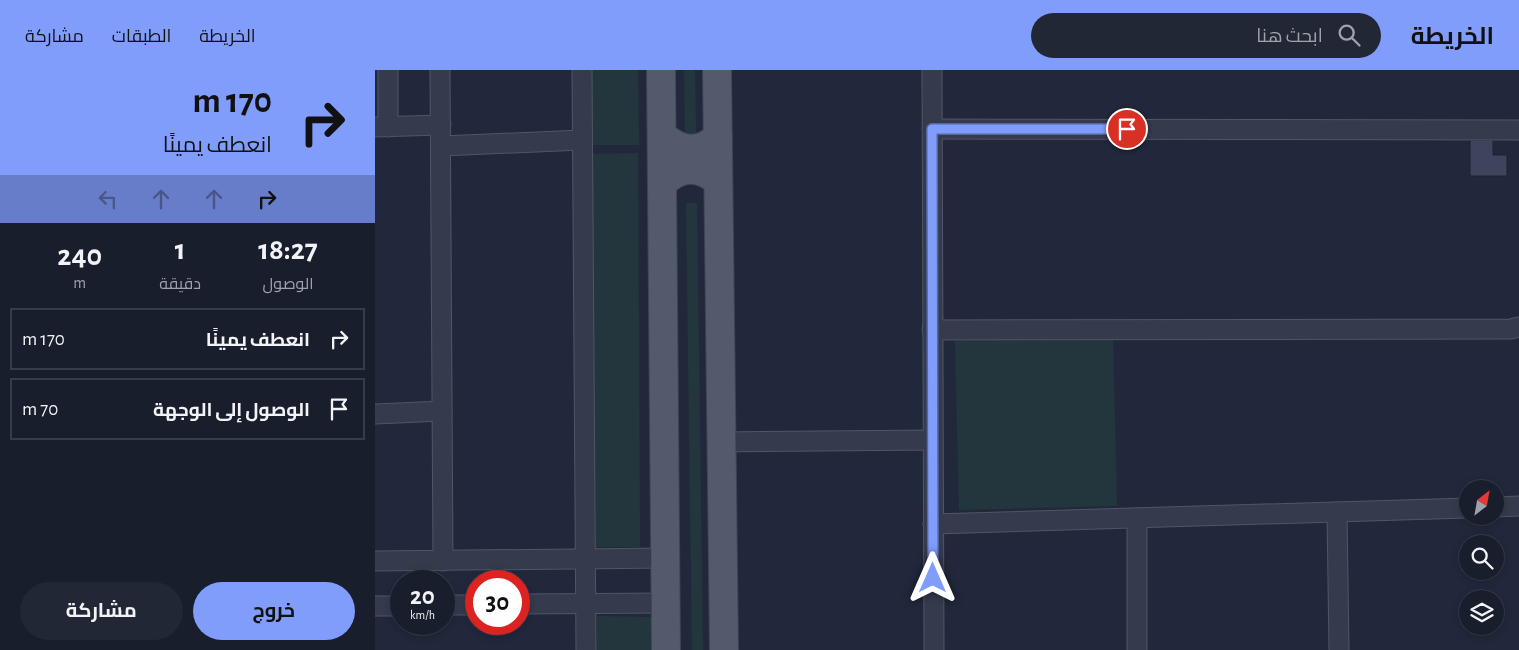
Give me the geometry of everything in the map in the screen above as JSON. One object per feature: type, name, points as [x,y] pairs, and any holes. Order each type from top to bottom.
[{"type":"main road","points":[[661,70],[666,650]]},
{"type":"main road","points":[[717,70],[724,650]]},
{"type":"main road","points":[[662,135],[672,144],[688,149],[704,147],[718,137]]},
{"type":"main road","points":[[663,184],[677,172],[693,170],[708,174],[718,181]]},
{"type":"street","points":[[388,70],[382,127],[441,125]]},
{"type":"street","points":[[440,70],[443,561]]},
{"type":"street","points":[[582,70],[586,650]]},
{"type":"street","points":[[931,70],[934,650]]},
{"type":"street","points":[[932,129],[1519,130]]},
{"type":"street","points":[[441,146],[582,140]]},
{"type":"street","points":[[932,330],[1491,329],[1519,327]]},
{"type":"street","points":[[375,414],[442,411]]},
{"type":"street","points":[[721,442],[933,440]]},
{"type":"street","points":[[1504,507],[1519,506]]},
{"type":"street","points":[[933,524],[1459,508]]},
{"type":"street","points":[[1337,512],[1339,650]]},
{"type":"street","points":[[1137,518],[1137,650]]},
{"type":"street","points":[[375,561],[666,558]]},
{"type":"street","points":[[530,604],[665,602]]},
{"type":"street","points":[[375,606],[390,606]]},
{"type":"shaded area","points":[[592,70],[638,70],[639,145],[592,145]]},
{"type":"shaded area","points":[[684,70],[695,70],[696,134],[685,134]]},
{"type":"shaded area","points":[[638,153],[640,547],[596,547],[592,154]]},
{"type":"shaded area","points":[[686,203],[697,203],[703,650],[692,650]]},
{"type":"shaded area","points":[[1113,337],[1117,506],[959,510],[955,341]]},
{"type":"shaded area","points":[[597,616],[655,617],[655,650],[597,650]]},
{"type":"building","points":[[1470,140],[1493,140],[1493,155],[1507,155],[1507,176],[1470,176]]},
{"type":"route","points":[[933,578],[932,129],[1127,129]]}]
